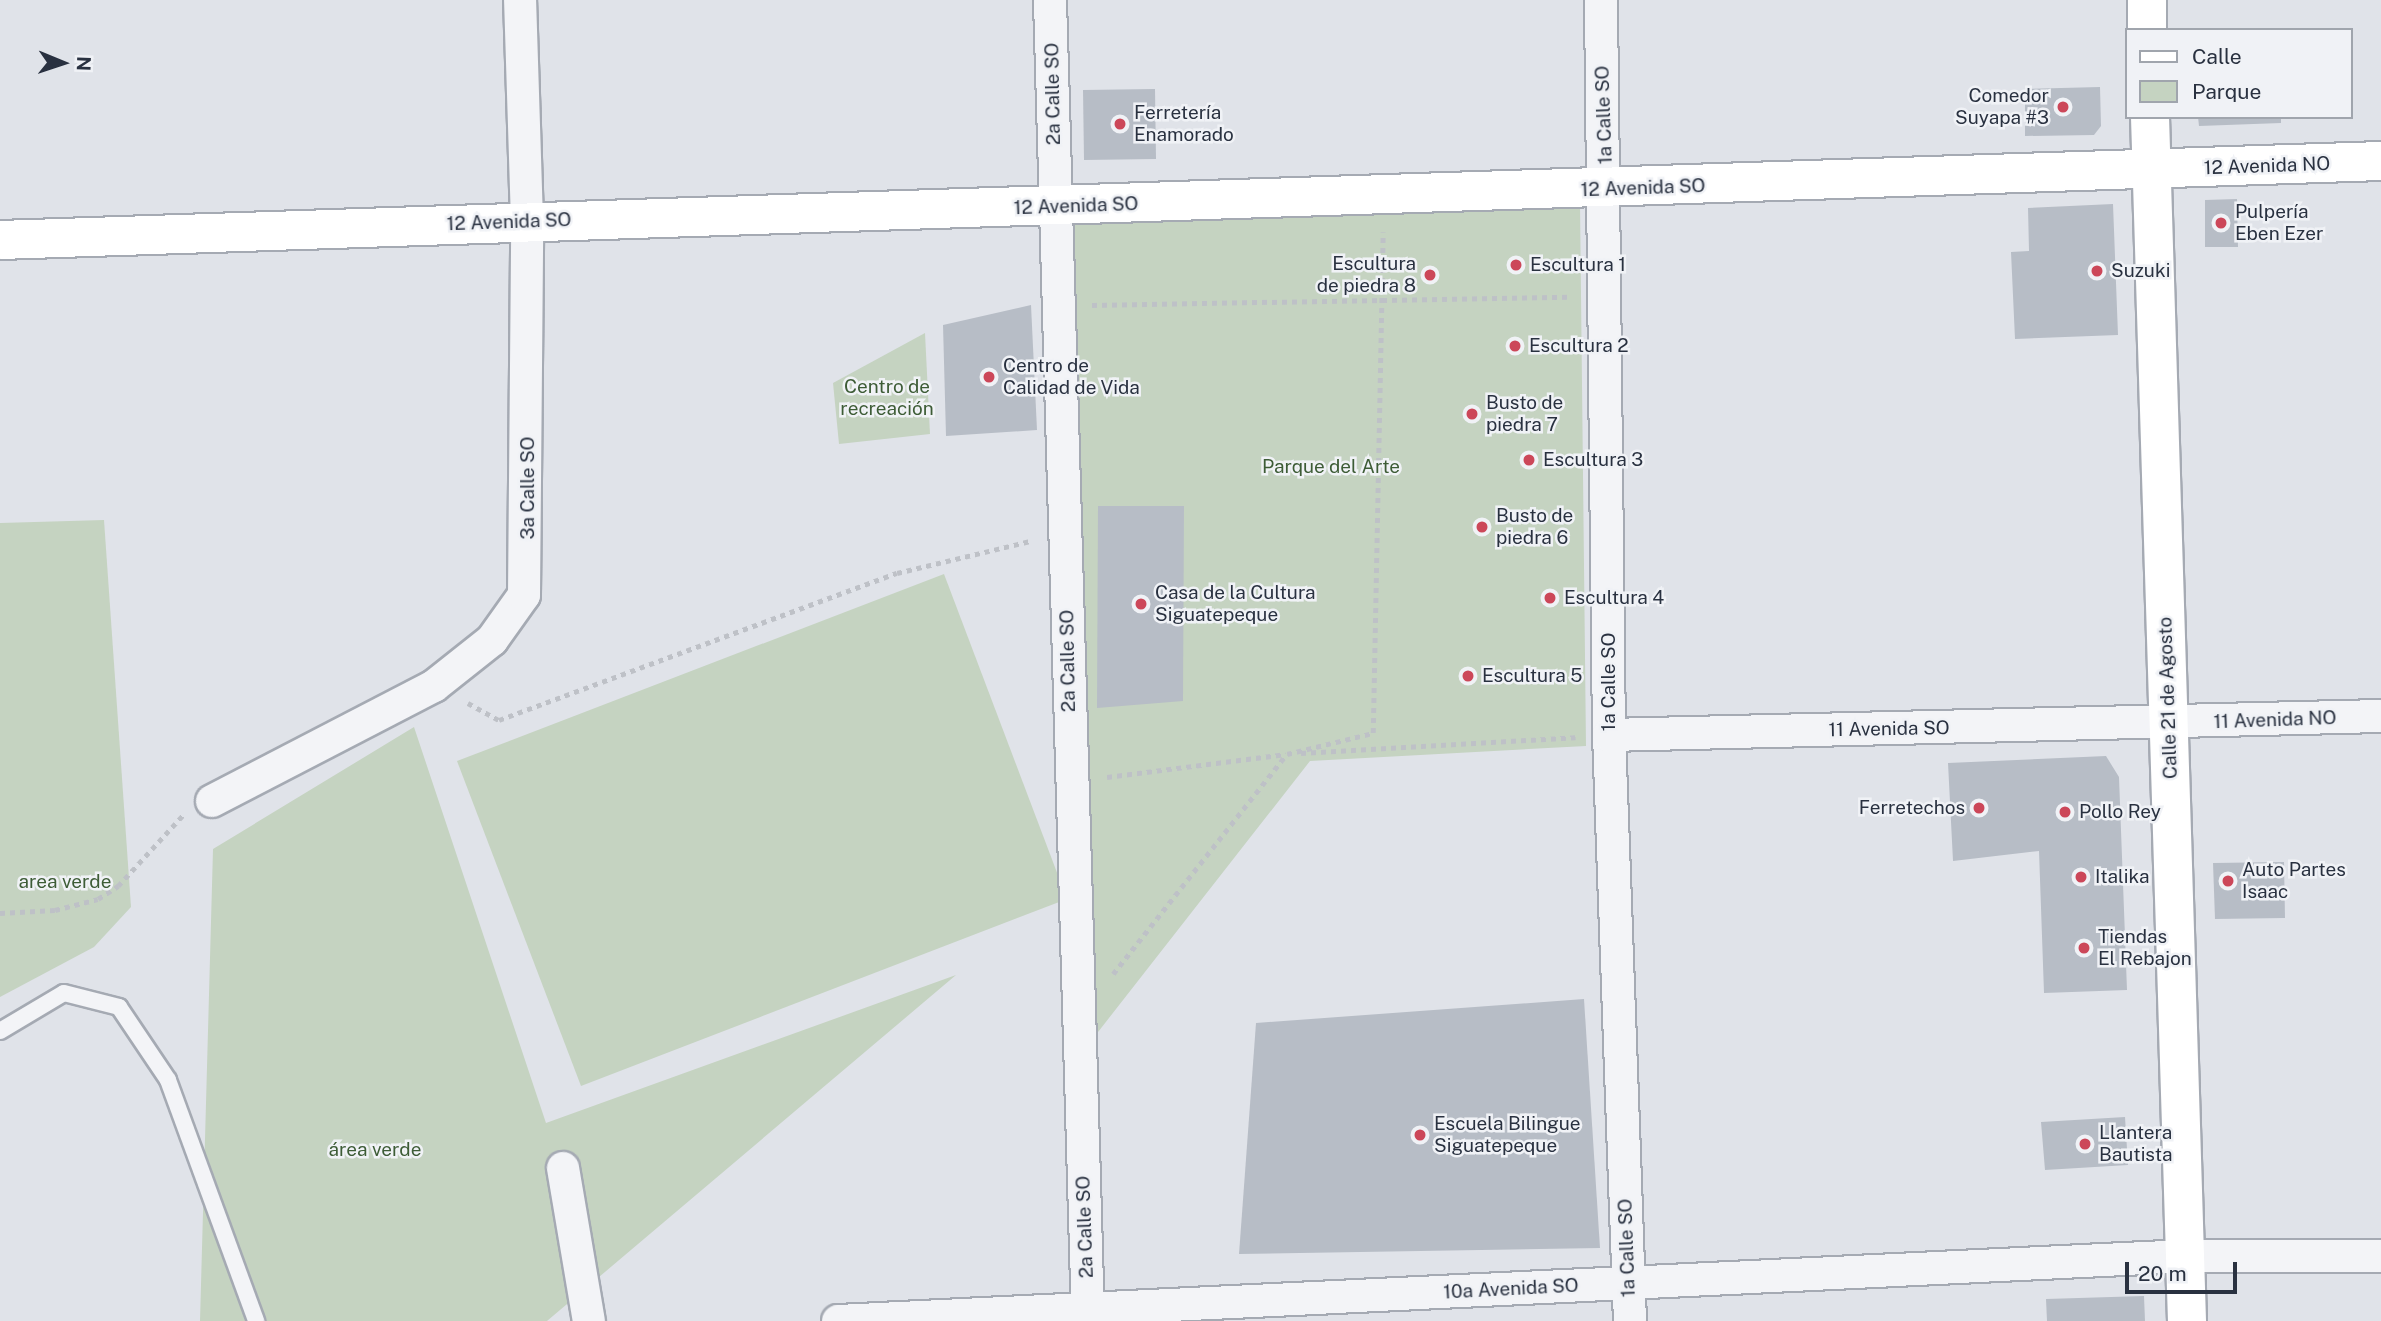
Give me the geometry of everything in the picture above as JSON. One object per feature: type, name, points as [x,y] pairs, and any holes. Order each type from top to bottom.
[{"type":"street","name":"3a Calle SO","points":[[212,801],[434,686],[492,640],[524,595],[527,220],[520,0]]},
{"type":"street","name":"2a Calle SO","points":[[1050,0],[1088,1315]]},
{"type":"street","name":"1a Calle SO","points":[[1601,0],[1606,189],[1609,735],[1630,1321]]},
{"type":"street","points":[[2147,0],[2147,28]]},
{"type":"street","name":"Calle 21 de Agosto","points":[[2150,119],[2187,1321]]},
{"type":"street","name":"12 Avenida NO","points":[[2152,171],[2381,161]]},
{"type":"street","name":"12 Avenida SO","points":[[0,240],[527,220],[1056,207],[2152,171]]},
{"type":"street","name":"11 Avenida NO","points":[[2169,724],[2381,716]]},
{"type":"street","name":"11 Avenida SO","points":[[1609,735],[2169,724]]},
{"type":"street","points":[[563,1168],[589,1321]]},
{"type":"street","name":"10a Avenida SO","points":[[838,1321],[1088,1315],[1628,1283],[2185,1256],[2381,1256]]},
{"type":"lane","points":[[0,1031],[64,993],[119,1007],[168,1080],[256,1321]]},
{"type":"path","points":[[1079,1018],[1287,754],[1373,733],[1383,197]]},
{"type":"path","points":[[1058,305],[1606,296]]},
{"type":"path","points":[[434,686],[499,720],[897,573],[1065,533]]},
{"type":"path","points":[[1071,781],[1287,754],[1609,735]]},
{"type":"path","points":[[0,913],[55,910],[98,899],[118,886],[179,817],[212,801]]},
{"type":"green space","name":"Parque del Arte","points":[[1580,203],[1586,746],[1310,761],[1091,1041],[1072,223]]},
{"type":"green space","name":"Centro de recreación","points":[[925,333],[930,434],[839,444],[833,383]]},
{"type":"green space","name":"area verde","points":[[104,520],[131,907],[94,947],[0,997],[0,523]]},
{"type":"green space","points":[[944,574],[1067,899],[581,1086],[457,761]]},
{"type":"green space","name":"área verde","points":[[414,727],[546,1123],[956,975],[547,1321],[200,1321],[213,849]]},
{"type":"building","name":"Comedor Suyapa #3","points":[[2100,87],[2101,126],[2094,135],[2025,136],[2025,89]]},
{"type":"building","name":"Ferretería Enamorado","points":[[1155,89],[1156,159],[1084,160],[1083,90]]},
{"type":"building","points":[[2198,119],[2281,119],[2281,123],[2199,126]]},
{"type":"building","name":"Pulpería Eben Ezer","points":[[2237,199],[2238,247],[2205,247],[2205,200]]},
{"type":"building","points":[[2113,204],[2118,335],[2015,339],[2011,252],[2029,251],[2028,208]]},
{"type":"building","name":"Centro de Calidad de Vida","points":[[1031,305],[1037,430],[946,436],[943,325]]},
{"type":"building","name":"Casa de la Cultura Siguatepeque","points":[[1098,506],[1184,506],[1183,701],[1097,708]]},
{"type":"building","points":[[2106,756],[2119,777],[2127,990],[2044,993],[2039,851],[1953,861],[1948,763]]},
{"type":"building","points":[[2284,862],[2285,918],[2215,919],[2213,863]]},
{"type":"building","name":"Escuela Bilingue Siguatepeque","points":[[1584,999],[1600,1248],[1239,1254],[1256,1023]]},
{"type":"building","name":"Llantera Bautista","points":[[2125,1117],[2128,1165],[2045,1170],[2041,1122]]},
{"type":"building","points":[[2144,1296],[2145,1321],[2047,1321],[2046,1299]]},
{"type":"place","name":"Comedor Suyapa #3","points":[[2063,107]]},
{"type":"place","name":"Ferretería Enamorado","points":[[1120,124]]},
{"type":"place","name":"Pulpería Eben Ezer","points":[[2221,223]]},
{"type":"place","name":"Escultura 1","points":[[1516,265]]},
{"type":"place","name":"Suzuki","points":[[2097,271]]},
{"type":"place","name":"Escultura de piedra 8","points":[[1430,275]]},
{"type":"place","name":"Escultura 2","points":[[1515,346]]},
{"type":"place","name":"Centro de Calidad de Vida","points":[[989,377]]},
{"type":"place","name":"Busto de piedra 7","points":[[1472,414]]},
{"type":"place","name":"Escultura 3","points":[[1529,460]]},
{"type":"place","name":"Busto de piedra 6","points":[[1482,527]]},
{"type":"place","name":"Escultura 4","points":[[1550,598]]},
{"type":"place","name":"Casa de la Cultura Siguatepeque","points":[[1141,604]]},
{"type":"place","name":"Escultura 5","points":[[1468,676]]},
{"type":"place","name":"Ferretechos","points":[[1979,808]]},
{"type":"place","name":"Pollo Rey","points":[[2065,812]]},
{"type":"place","name":"Italika","points":[[2081,877]]},
{"type":"place","name":"Auto Partes Isaac","points":[[2228,881]]},
{"type":"place","name":"Tiendas El Rebajon","points":[[2084,948]]},
{"type":"place","name":"Escuela Bilingue Siguatepeque","points":[[1420,1135]]},
{"type":"place","name":"Llantera Bautista","points":[[2085,1144]]}]
